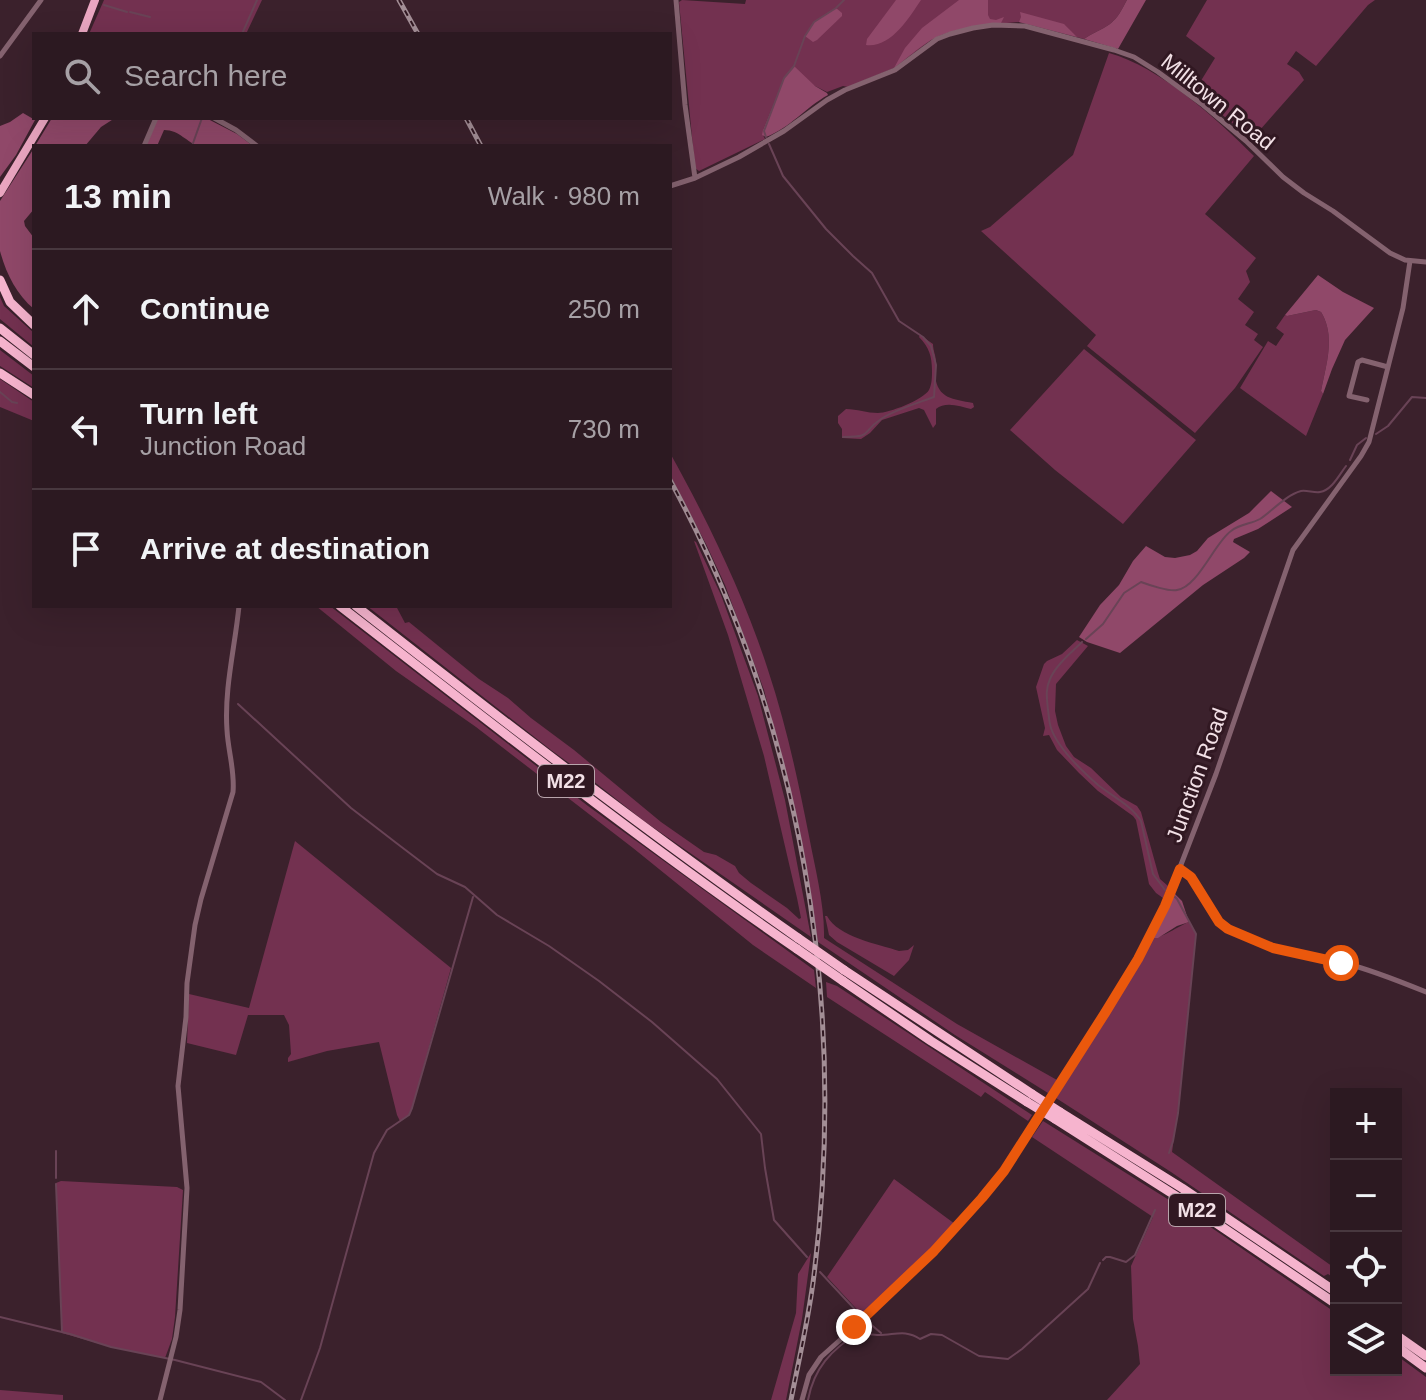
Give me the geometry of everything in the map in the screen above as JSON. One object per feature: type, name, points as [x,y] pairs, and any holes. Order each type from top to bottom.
[{"type":"highway","points":[[83,32],[95,0]]},
{"type":"highway","points":[[1,189],[44,120]]},
{"type":"highway","points":[[0,280],[10,302],[32,323]]},
{"type":"highway","points":[[0,328],[32,353]]},
{"type":"highway","points":[[0,341],[32,365]]},
{"type":"highway","points":[[0,373],[32,394]]},
{"type":"highway","name":"M22","points":[[343,608],[643,839],[1330,1300]]},
{"type":"highway","name":"M22","points":[[359,608],[798,944]]},
{"type":"highway","name":"M22","points":[[1058,1116],[1182,1188],[1330,1288]]},
{"type":"highway","points":[[1402,1339],[1426,1356]]},
{"type":"highway","points":[[1402,1350],[1426,1368]]},
{"type":"street","points":[[0,56],[41,0]]},
{"type":"street","points":[[676,0],[695,178]]},
{"type":"street","name":"Milltown Road","points":[[672,185],[724,165],[767,141],[836,95],[895,70],[937,39],[983,27],[1025,26],[1134,57],[1203,105],[1304,193],[1390,253],[1410,261],[1426,262]]},
{"type":"street","points":[[0,45],[10,42]]},
{"type":"street","points":[[145,144],[155,120]]},
{"type":"street","points":[[218,120],[254,144]]},
{"type":"street","name":"Junction Road","points":[[802,1400],[816,1362],[941,1243],[1004,1171],[1138,959],[1180,869],[1293,550],[1369,442],[1403,308],[1410,261]]},
{"type":"street","points":[[1367,400],[1348,399],[1357,364],[1360,361],[1388,367]]},
{"type":"street","points":[[160,1400],[180,1310],[187,1188],[178,1086],[187,983],[195,925],[234,787],[227,703],[239,608]]},
{"type":"street","points":[[1180,869],[1191,877],[1219,922],[1228,929],[1273,948],[1361,968],[1426,992]]},
{"type":"shaded area","points":[[104,0],[262,0],[247,32],[90,32]]},
{"type":"shaded area","points":[[746,0],[1127,0],[1113,22],[1084,39],[1019,22],[975,26],[941,35],[894,68],[848,87],[827,92],[784,78],[763,130],[765,139],[699,171],[695,168],[679,2],[745,4]]},
{"type":"shaded area","points":[[896,0],[921,0],[891,37],[875,45],[866,45],[867,39]]},
{"type":"shaded area","points":[[959,0],[988,0],[990,19],[1004,17],[1001,23],[965,28],[939,36],[894,68],[905,48],[922,28]]},
{"type":"shaded area","points":[[1127,0],[1146,0],[1118,49],[1084,39],[1113,22]]},
{"type":"shaded area","points":[[1207,0],[1375,0],[1316,66],[1296,51],[1287,64],[1304,80],[1252,139],[1194,92],[1215,58],[1186,36]]},
{"type":"shaded area","points":[[836,8],[842,16],[817,40],[813,42],[805,36],[814,22]]},
{"type":"shaded area","points":[[1020,12],[1064,24],[1077,37],[1019,22]]},
{"type":"shaded area","points":[[1109,53],[1168,82],[1223,126],[1254,156],[1205,214],[1256,258],[1246,271],[1250,282],[1238,299],[1254,312],[1245,325],[1258,334],[1254,340],[1263,347],[1235,388],[1195,433],[1087,346],[1096,335],[981,231],[990,227],[1073,155]]},
{"type":"shaded area","points":[[794,66],[828,95],[766,137],[762,135],[763,130],[784,78]]},
{"type":"shaded area","points":[[23,113],[35,120],[0,177],[0,126]]},
{"type":"shaded area","points":[[51,120],[112,120],[101,127],[87,144],[36,144]]},
{"type":"shaded area","points":[[157,120],[210,120],[250,144],[195,144],[175,132],[164,130],[158,144],[147,144]]},
{"type":"shaded area","points":[[32,151],[32,211],[24,221],[32,235],[32,307],[17,290],[2,259],[0,201]]},
{"type":"shaded area","points":[[1318,275],[1374,308],[1345,340],[1323,394],[1329,341],[1326,321],[1316,310],[1285,315]]},
{"type":"shaded area","points":[[0,297],[4,306],[32,331],[32,345],[0,319]]},
{"type":"shaded area","points":[[1316,310],[1326,321],[1329,341],[1323,394],[1306,436],[1240,388],[1268,341],[1276,346],[1284,334],[1276,328],[1285,315]]},
{"type":"shaded area","points":[[920,335],[933,344],[939,389],[948,397],[973,403],[974,407],[944,405],[936,409],[933,428],[924,410],[919,408],[882,420],[861,439],[842,438],[838,416],[846,409],[883,412],[926,394],[931,385],[931,361]]},
{"type":"shaded area","points":[[1084,349],[1196,440],[1123,524],[1010,430]]},
{"type":"shaded area","points":[[0,350],[32,374],[32,387],[0,366]]},
{"type":"shaded area","points":[[0,379],[32,401],[32,420],[0,407]]},
{"type":"shaded area","points":[[672,457],[737,587],[774,690],[796,773],[817,874],[824,938],[957,1024],[1057,1080],[1048,1093],[955,1035],[818,942],[800,833],[764,690],[725,585],[672,479]]},
{"type":"shaded area","points":[[1271,491],[1292,507],[1258,529],[1234,539],[1233,542],[1250,552],[1203,585],[1120,653],[1079,637],[1146,546],[1165,557],[1190,555],[1208,538],[1249,513]]},
{"type":"shaded area","points":[[694,541],[721,595],[758,696],[785,800],[811,937],[644,821],[370,608],[397,608],[405,623],[409,622],[479,679],[508,698],[661,822],[704,852],[735,866],[751,883],[799,919],[797,898],[764,756],[728,635]]},
{"type":"shaded area","points":[[318,608],[333,608],[588,806],[814,970],[816,988],[753,945],[476,727],[396,671]]},
{"type":"shaded area","points":[[1077,640],[1088,646],[1056,684],[1058,725],[1074,757],[1141,812],[1160,879],[1168,886],[1163,898],[1149,884],[1136,820],[1079,773],[1057,750],[1049,735],[1043,736],[1045,728],[1036,687],[1044,664],[1062,654]]},
{"type":"shaded area","points":[[295,841],[451,968],[412,1108],[409,1115],[400,1121],[379,1042],[288,1062],[291,1054],[289,1025],[284,1015],[248,1015],[236,1055],[187,1043],[189,994],[249,1008]]},
{"type":"shaded area","points":[[1175,894],[1182,901],[1189,922],[1152,938]]},
{"type":"shaded area","points":[[825,916],[840,929],[870,942],[899,951],[908,950],[914,945],[909,960],[894,976],[837,942],[829,935]]},
{"type":"shaded area","points":[[1189,922],[1196,934],[1172,1152],[1330,1265],[1330,1275],[1324,1276],[1056,1098],[1152,938]]},
{"type":"shaded area","points":[[826,982],[837,986],[1032,1115],[1028,1121],[985,1092],[981,1097],[827,997]]},
{"type":"shaded area","points":[[1043,1121],[1193,1215],[1330,1309],[1330,1376],[1402,1376],[1402,1359],[1426,1377],[1426,1400],[1107,1400],[1140,1364],[1133,1319],[1131,1266],[1153,1217],[1032,1137]]},
{"type":"shaded area","points":[[894,1179],[955,1224],[863,1316],[827,1277]]},
{"type":"shaded area","points":[[56,1183],[177,1187],[183,1190],[175,1317],[165,1358],[62,1333]]},
{"type":"shaded area","points":[[811,1253],[786,1400],[771,1400],[796,1313],[798,1274]]},
{"type":"shaded area","points":[[0,1390],[63,1395],[63,1400],[0,1400]]},
{"type":"waterway","points":[[243,32],[257,0]]},
{"type":"waterway","points":[[766,137],[764,131],[784,78],[794,66],[805,36],[814,22],[844,0]]},
{"type":"waterway","points":[[104,5],[127,12]]},
{"type":"waterway","points":[[130,12],[150,17]]},
{"type":"waterway","points":[[193,144],[201,120]]},
{"type":"waterway","points":[[769,144],[783,176],[826,229],[872,273],[899,321],[931,346],[936,365],[934,397],[886,416],[863,435],[843,437]]},
{"type":"waterway","points":[[0,392],[17,403]]},
{"type":"waterway","points":[[1376,434],[1388,426],[1412,397],[1426,398]]},
{"type":"waterway","points":[[1350,460],[1357,445],[1366,438]]},
{"type":"waterway","points":[[1086,639],[1103,624],[1124,593],[1141,582],[1170,590],[1185,587],[1231,531],[1260,519],[1295,493],[1324,491],[1346,466]]},
{"type":"waterway","points":[[1082,642],[1060,664],[1048,683],[1050,726],[1059,744],[1078,766],[1137,815],[1153,874],[1165,890]]},
{"type":"waterway","points":[[238,704],[351,808],[437,874],[465,887],[497,915],[599,981],[717,1079],[761,1134],[774,1220],[807,1257]]},
{"type":"waterway","points":[[1169,1153],[1178,1113],[1196,934],[1173,895]]},
{"type":"waterway","points":[[301,1400],[320,1348],[374,1153],[387,1130],[409,1115],[412,1108],[473,897]]},
{"type":"waterway","points":[[56,1151],[56,1178]]},
{"type":"waterway","points":[[56,1184],[62,1331]]},
{"type":"waterway","points":[[1103,1260],[1110,1257],[1126,1262],[1135,1255],[1155,1210]]},
{"type":"waterway","points":[[808,1400],[819,1369],[840,1346],[858,1333],[905,1333],[920,1339],[931,1334],[942,1335],[979,1356],[1008,1359],[1088,1289],[1100,1263]]},
{"type":"waterway","points":[[820,1272],[881,1333]]},
{"type":"waterway","points":[[0,1317],[261,1382],[285,1400]]},
{"type":"railway","points":[[399,0],[417,32]]},
{"type":"railway","points":[[467,120],[480,144]]},
{"type":"railway","points":[[672,484],[715,572],[753,668],[783,766],[804,866],[818,968],[824,1070],[823,1173],[812,1291],[791,1400]]},
{"type":"route","points":[[854,1327],[934,1251],[1004,1171],[1138,959],[1180,869],[1191,877],[1222,926],[1273,948],[1341,963]]}]
